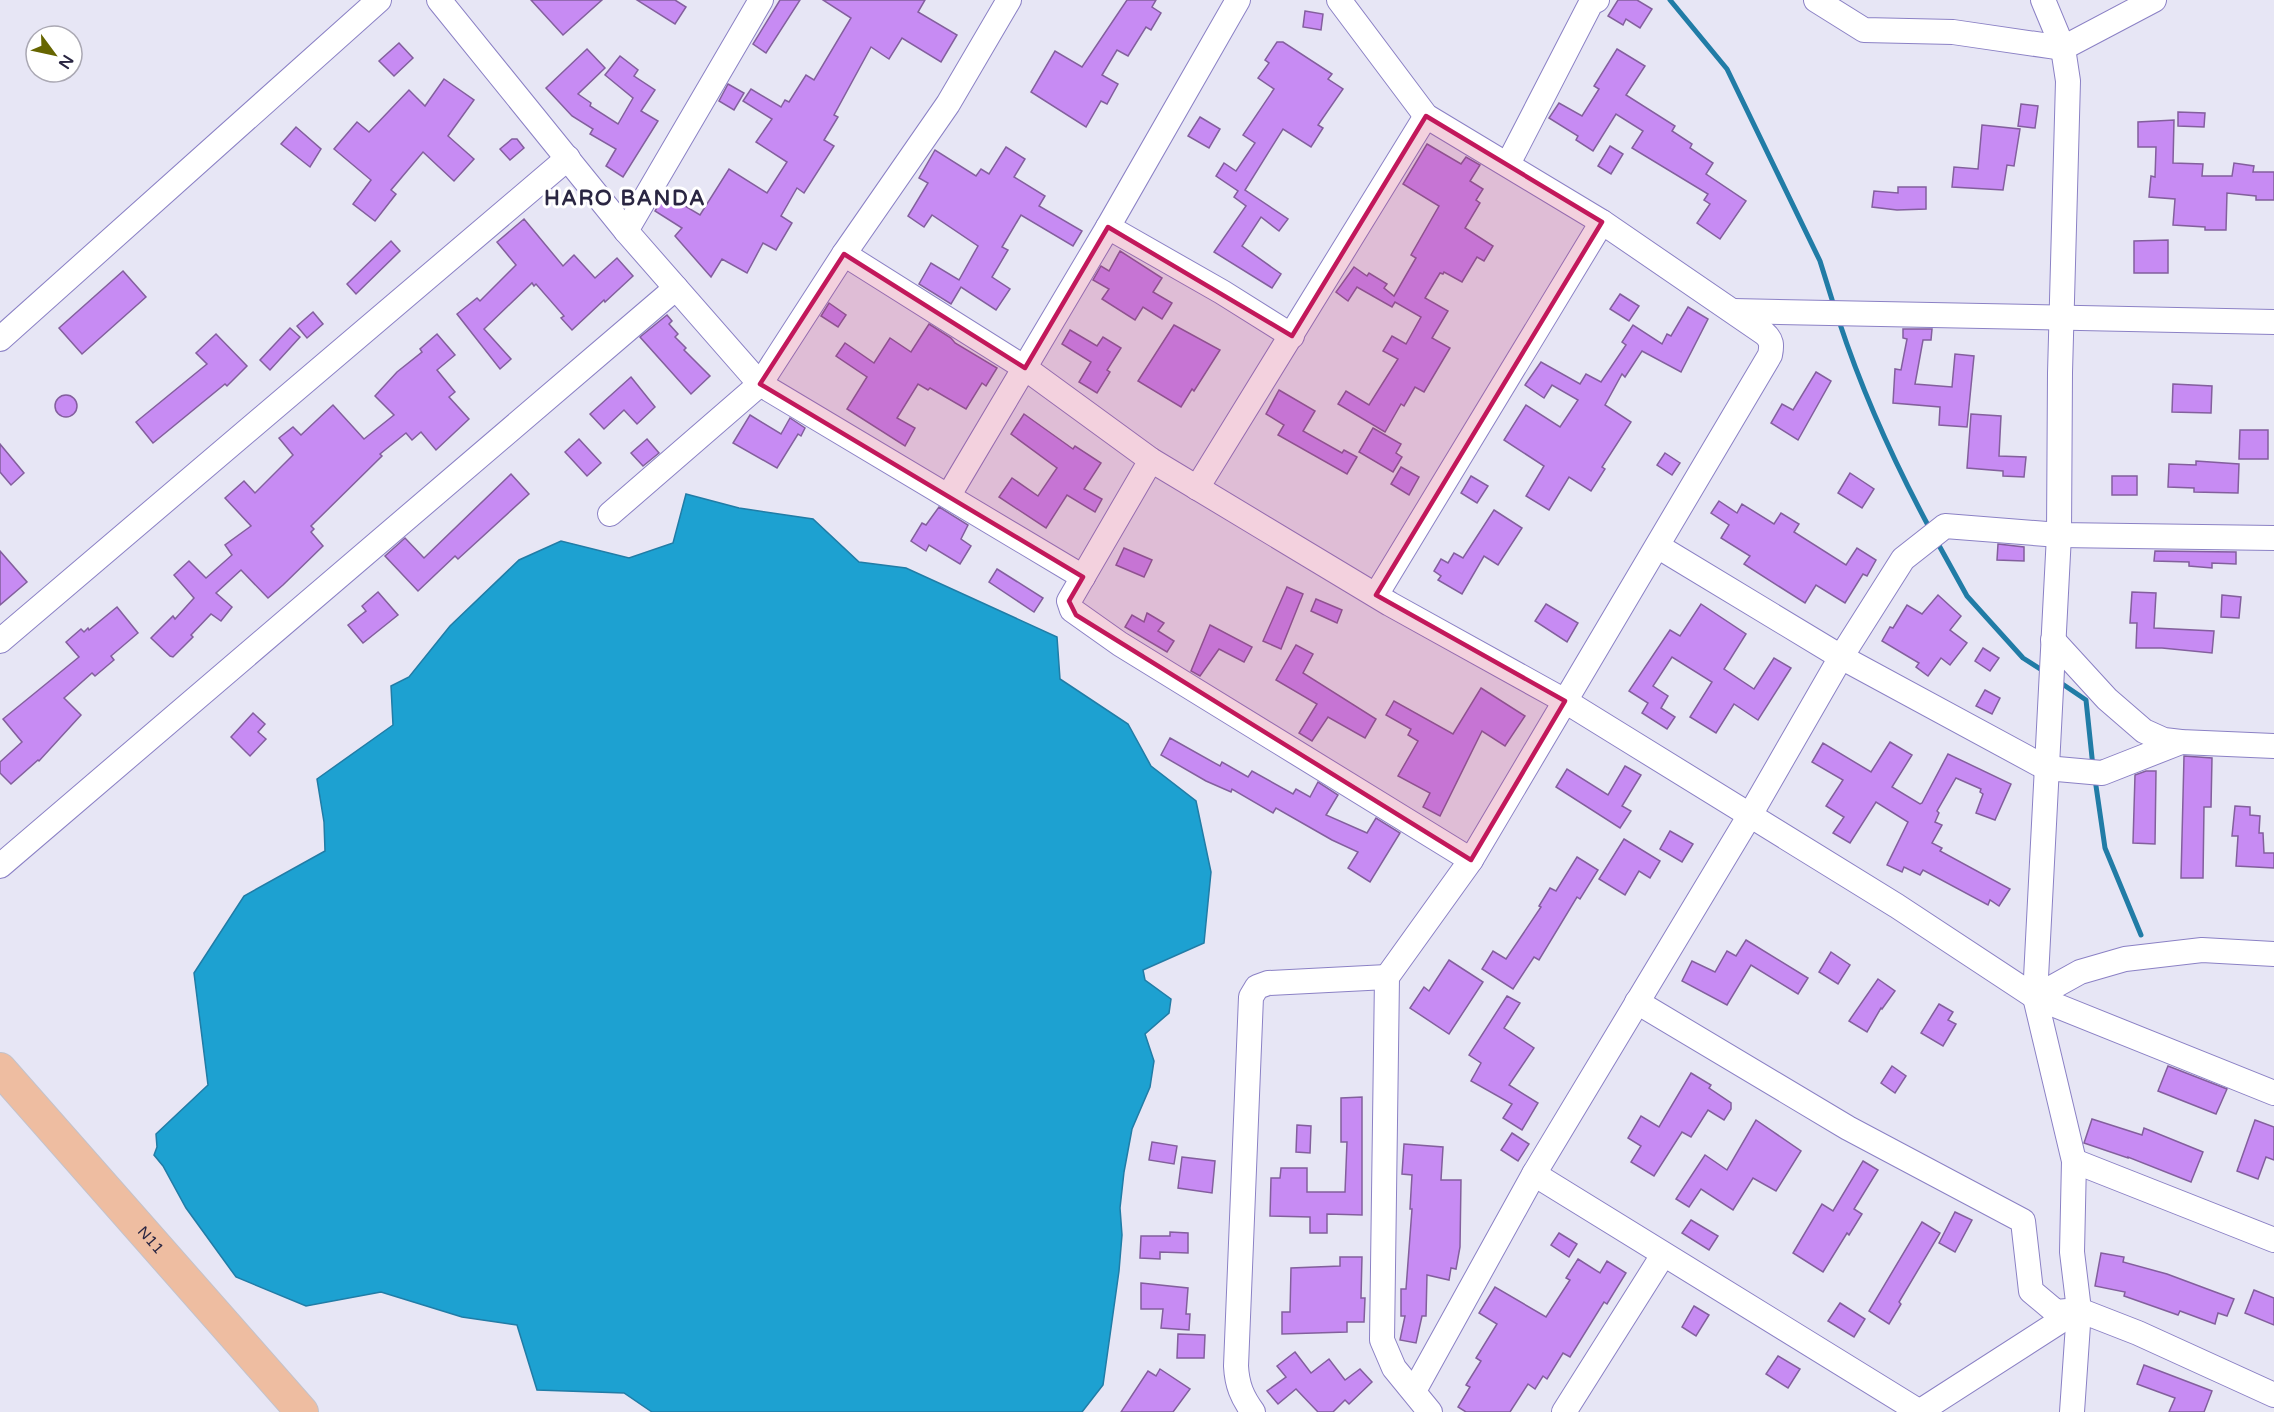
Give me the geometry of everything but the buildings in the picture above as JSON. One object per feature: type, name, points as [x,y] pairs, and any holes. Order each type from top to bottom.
[{"type":"main road","name":"N11","points":[[0,1070],[302,1412]]},
{"type":"street","points":[[0,339],[379,0]]},
{"type":"street","points":[[439,0],[626,231],[760,384],[1083,576]]},
{"type":"street","points":[[626,231],[761,0]]},
{"type":"street","points":[[610,514],[760,384],[844,254],[948,104],[1009,0]]},
{"type":"street","points":[[949,495],[1108,227],[1238,0]]},
{"type":"street","points":[[1339,0],[1426,116],[1602,222],[1733,311],[1770,338],[1772,346],[1770,355],[1659,547],[1471,860],[1387,977],[1382,1340],[1394,1368],[1430,1412]]},
{"type":"street","points":[[1508,164],[1591,3],[1597,0]]},
{"type":"street","points":[[1816,0],[1864,30],[1953,32],[2063,48],[2154,0]]},
{"type":"street","points":[[2043,0],[2063,48],[2068,81],[2058,536],[2035,997],[2074,1161],[2072,1252],[2079,1310],[2072,1412]]},
{"type":"street","points":[[1197,488],[1426,116]]},
{"type":"street","points":[[0,641],[568,158]]},
{"type":"street","points":[[1376,595],[1602,222]]},
{"type":"street","points":[[1108,227],[1222,292],[1292,336]]},
{"type":"street","points":[[844,254],[1025,368],[1151,460],[1376,595],[1565,701],[1897,906],[2035,997],[2274,1094]]},
{"type":"street","points":[[0,866],[676,288]]},
{"type":"street","points":[[1733,311],[2274,322]]},
{"type":"street","points":[[1151,460],[1069,600],[1072,610],[1076,615],[1471,860]]},
{"type":"street","points":[[1414,1391],[1534,1174],[1750,815],[1841,657],[1903,559],[1945,526],[2058,536],[2274,538]]},
{"type":"street","points":[[1659,547],[1841,657],[2046,768],[2102,773],[2181,742]]},
{"type":"street","points":[[2053,640],[2107,699],[2144,731],[2164,740],[2181,742],[2274,746]]},
{"type":"street","points":[[2035,997],[2080,972],[2125,959],[2202,950],[2274,954]]},
{"type":"street","points":[[1253,1412],[1242,1398],[1237,1383],[1236,1366],[1251,997],[1257,987],[1268,983],[1387,977]]},
{"type":"street","points":[[1637,1002],[1848,1128],[2022,1221],[2031,1291],[2056,1312],[2079,1310],[2138,1333],[2274,1395]]},
{"type":"street","points":[[2074,1161],[2274,1240]]},
{"type":"street","points":[[1534,1174],[1919,1412],[2079,1310]]},
{"type":"street","points":[[1564,1412],[1663,1255]]},
{"type":"highlighted area","points":[[1426,116],[1602,222],[1376,595],[1565,701],[1471,860],[1076,615],[1069,601],[1083,577],[760,384],[844,254],[1025,368],[1108,227],[1292,336]]},
{"type":"water","points":[[686,494],[739,508],[813,519],[859,562],[906,568],[1057,637],[1060,679],[1128,724],[1151,766],[1196,801],[1211,872],[1204,943],[1143,970],[1145,980],[1171,999],[1169,1013],[1145,1034],[1154,1061],[1150,1087],[1132,1129],[1124,1172],[1120,1208],[1122,1235],[1119,1271],[1103,1385],[1082,1412],[652,1412],[624,1393],[537,1390],[517,1325],[462,1317],[381,1292],[306,1306],[236,1277],[186,1208],[163,1166],[154,1155],[157,1147],[156,1134],[208,1085],[194,973],[244,896],[325,851],[324,822],[317,779],[393,725],[391,686],[409,677],[450,626],[519,560],[561,541],[629,558],[673,543]]},
{"type":"waterway","points":[[1670,0],[1727,69],[1820,261],[1834,306]]},
{"type":"waterway","points":[[1839,321],[1880,427],[1930,529]]},
{"type":"waterway","points":[[1936,540],[1967,596],[2023,658],[2045,672]]},
{"type":"waterway","points":[[2058,681],[2086,700],[2093,767]]},
{"type":"waterway","points":[[2095,779],[2105,848],[2141,935]]},
{"type":"district","name":"HARO BANDA","points":[[625,198]]}]
